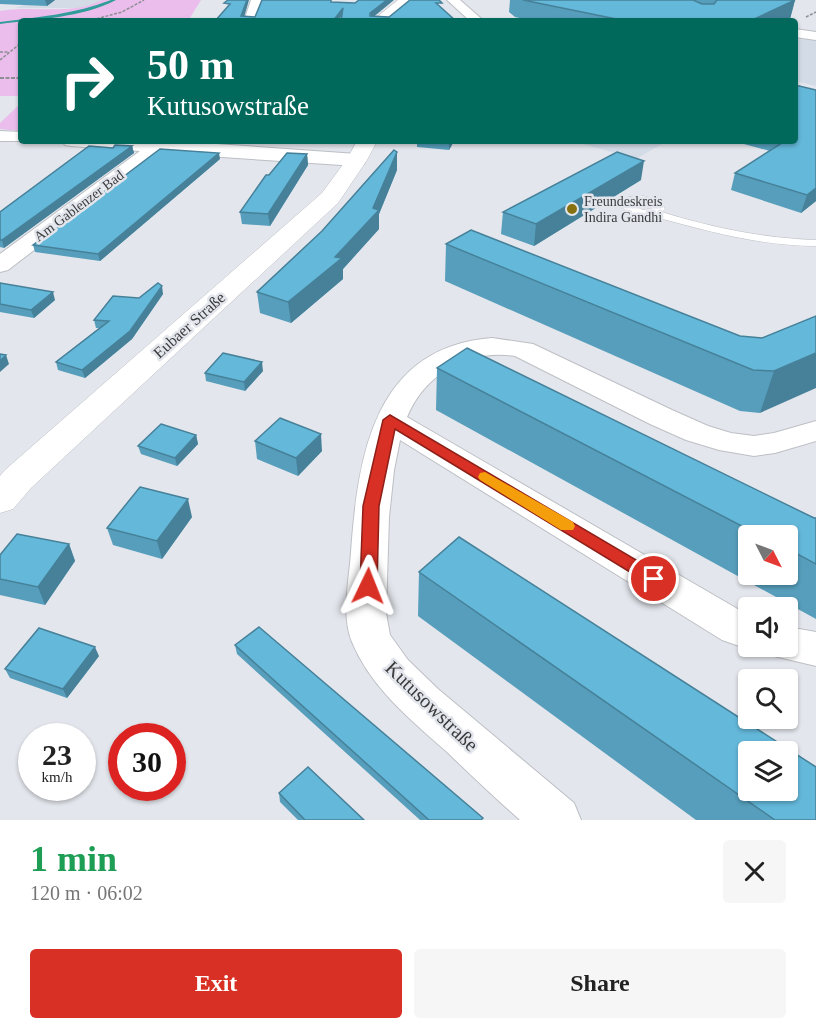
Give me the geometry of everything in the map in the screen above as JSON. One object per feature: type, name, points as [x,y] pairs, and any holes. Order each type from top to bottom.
[{"type":"street","points":[[251,18],[257,0]]},
{"type":"street","points":[[383,18],[406,0]]},
{"type":"street","points":[[453,0],[474,18]]},
{"type":"street","points":[[798,27],[816,28]]},
{"type":"street","points":[[798,33],[816,36]]},
{"type":"street","points":[[0,136],[18,137]]},
{"type":"street","name":"Am Gablenzer Bad","points":[[0,265],[161,144],[362,150]]},
{"type":"street","name":"Eubaer Straße","points":[[0,500],[18,479],[330,198],[362,150]]},
{"type":"street","name":"Kutusowstraße","points":[[557,820],[528,797],[405,686],[382,658],[366,627],[371,506],[390,420],[408,387],[429,368],[456,353],[488,345],[523,350],[661,417],[697,433],[730,443],[754,446],[776,443],[816,431]]},
{"type":"street","points":[[390,420],[738,629]]},
{"type":"street","points":[[798,646],[816,649]]},
{"type":"lane","points":[[654,213],[729,236],[816,243]]},
{"type":"path","points":[[99,18],[122,12],[144,0]]},
{"type":"path","points":[[0,60],[18,46]]},
{"type":"path","points":[[0,52],[10,52]]},
{"type":"path","points":[[0,78],[18,78]]},
{"type":"shaded area","points":[[38,0],[102,0],[88,8],[15,8]]},
{"type":"shaded area","points":[[102,0],[201,0],[190,18],[18,18],[18,96],[0,96],[0,11],[65,9],[90,5]]},
{"type":"shaded area","points":[[798,39],[816,40],[816,86],[798,82]]},
{"type":"shaded area","points":[[18,106],[18,131],[0,129],[0,123]]},
{"type":"shaded area","points":[[584,144],[662,144],[636,159]]},
{"type":"building","points":[[228,0],[247,0],[241,16],[255,17],[262,0],[331,0],[331,2],[355,3],[359,0],[387,0],[370,13],[370,16],[389,17],[410,0],[439,0],[442,3],[436,3],[453,18],[341,18],[343,8],[335,18],[218,18],[230,4],[224,3]]},
{"type":"building","points":[[523,0],[693,0],[702,4],[714,4],[717,0],[795,0],[756,18],[611,18]]},
{"type":"building","points":[[798,86],[816,90],[816,188],[807,195],[735,173],[780,144],[798,144]]},
{"type":"building","points":[[115,145],[132,146],[0,240],[0,212],[89,146],[113,148]]},
{"type":"building","points":[[160,149],[219,153],[98,254],[33,245]]},
{"type":"building","points":[[394,150],[397,152],[373,208],[379,210],[335,257],[342,258],[288,302],[257,292],[322,231]]},
{"type":"building","points":[[617,152],[644,161],[536,224],[503,212]]},
{"type":"building","points":[[287,153],[307,154],[268,214],[240,212],[266,175],[269,175]]},
{"type":"building","points":[[471,230],[740,336],[762,338],[816,316],[816,353],[774,371],[753,370],[446,244]]},
{"type":"building","points":[[0,283],[53,292],[31,310],[0,304]]},
{"type":"building","points":[[158,283],[162,286],[130,331],[82,370],[56,362],[109,321],[94,320],[113,296],[139,298]]},
{"type":"building","points":[[467,348],[816,518],[816,564],[798,554],[798,525],[740,525],[437,368]]},
{"type":"building","points":[[223,353],[262,362],[244,382],[205,373]]},
{"type":"building","points":[[280,418],[321,434],[296,458],[255,441]]},
{"type":"building","points":[[161,424],[196,435],[175,458],[138,446]]},
{"type":"building","points":[[140,487],[188,499],[157,541],[107,528]]},
{"type":"building","points":[[17,534],[69,544],[38,587],[0,579],[0,555]]},
{"type":"building","points":[[459,537],[738,717],[738,729],[757,729],[776,741],[738,741],[738,794],[419,572]]},
{"type":"building","points":[[259,627],[483,818],[481,820],[429,820],[235,645]]},
{"type":"building","points":[[39,628],[95,647],[63,689],[5,669]]},
{"type":"building","points":[[798,755],[816,767],[816,820],[775,820],[748,801],[798,801]]},
{"type":"building","points":[[308,767],[364,820],[305,820],[279,793]]},
{"type":"waterway","points":[[36,18],[87,10],[114,0]]},
{"type":"waterway","points":[[0,23],[18,21]]},
{"type":"slow traffic","points":[[485,477],[567,526]]},
{"type":"place","name":"Freundeskreis Indira Gandhi","points":[[572,209]]},
{"type":"route","points":[[368,586],[371,506],[390,420],[654,579]]}]
